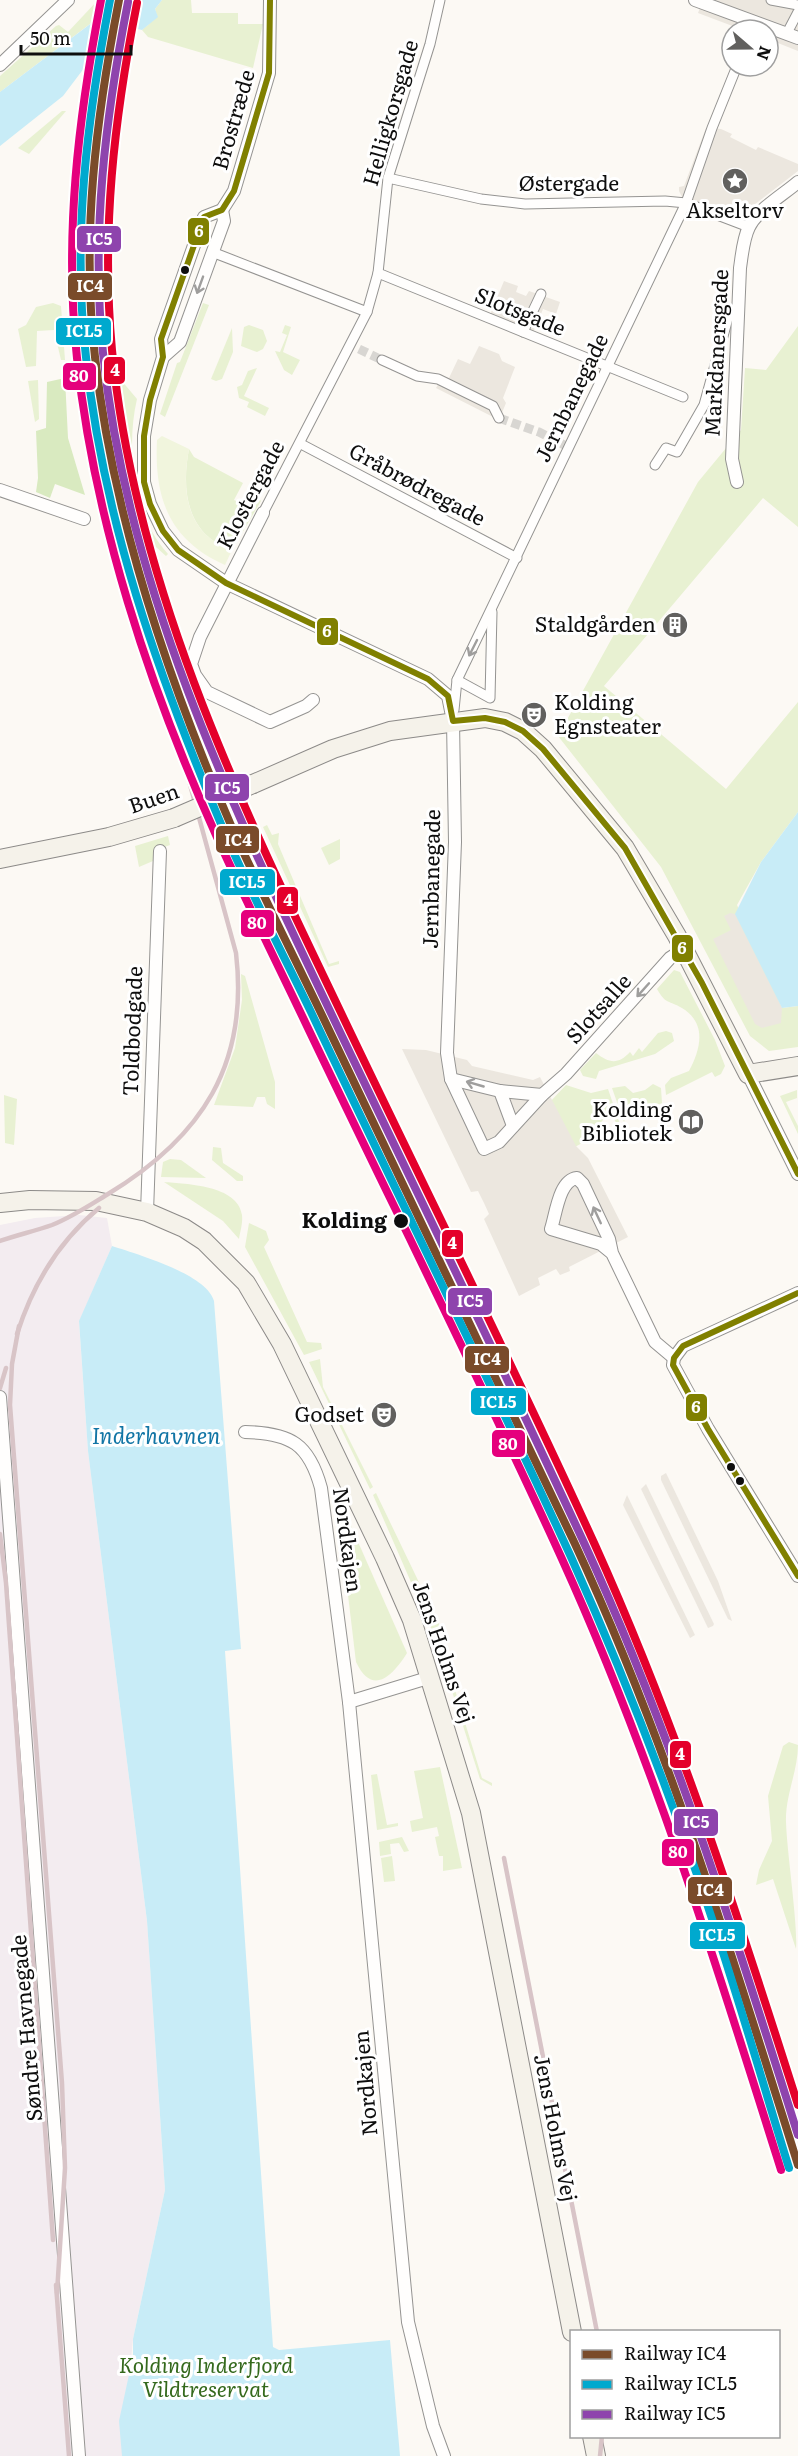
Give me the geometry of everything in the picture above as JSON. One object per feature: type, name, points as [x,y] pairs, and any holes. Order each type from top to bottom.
[{"type":"main road","name":"Buen","points":[[0,859],[109,837],[174,818],[333,749],[390,731],[485,718],[505,722],[523,731],[543,749],[625,848],[684,949],[748,1074]]},
{"type":"main road","points":[[748,1074],[798,1066]]},
{"type":"main road","name":"Jens Holms Vej","points":[[0,1203],[80,1200],[122,1205],[147,1212],[184,1228],[204,1241],[246,1283],[268,1316],[385,1558],[412,1620],[431,1677],[471,1813],[572,2330]]},
{"type":"main road","points":[[592,2438],[596,2456]]},
{"type":"street","points":[[0,65],[68,0]]},
{"type":"street","name":"Brostræde","points":[[270,0],[269,73],[234,191],[222,210],[204,217],[161,339],[163,357],[150,400],[144,436],[144,482],[150,504],[163,531],[178,550],[226,583],[428,679],[448,696],[453,721]]},
{"type":"street","name":"Helligkorsgade","points":[[378,273],[388,178],[430,44],[440,0]]},
{"type":"street","points":[[771,0],[798,6]]},
{"type":"street","points":[[701,1],[736,18]]},
{"type":"street","points":[[793,35],[798,12]]},
{"type":"street","name":"Jernbanegade","points":[[450,1079],[447,1053],[455,843],[453,721],[457,680],[609,368],[686,203],[732,78]]},
{"type":"street","name":"Østergade","points":[[388,178],[481,199],[525,204],[665,201],[686,203],[749,227]]},
{"type":"street","points":[[749,227],[756,217],[798,182]]},
{"type":"street","name":"Brostræde","points":[[163,357],[180,342],[224,221],[222,210]]},
{"type":"street","name":"Markdanersgade","points":[[737,482],[732,459],[740,268],[749,227]]},
{"type":"street","points":[[212,252],[367,312]]},
{"type":"street","name":"Klostergade","points":[[313,700],[306,706],[270,722],[225,702],[201,686],[191,664],[200,637],[226,583],[355,347],[378,273]]},
{"type":"street","name":"Slotsgade","points":[[378,273],[683,397]]},
{"type":"street","points":[[523,332],[541,294]]},
{"type":"street","points":[[655,465],[666,448],[677,452],[697,422],[704,405],[728,318],[738,311]]},
{"type":"street","points":[[382,360],[417,375],[438,379],[484,401],[493,406],[499,418]]},
{"type":"street","name":"Gråbrødregade","points":[[300,444],[517,558]]},
{"type":"street","points":[[0,490],[84,519]]},
{"type":"street","name":"Jernbanegade","points":[[457,680],[490,698],[492,609]]},
{"type":"street","name":"Toldbodgade","points":[[147,1212],[160,851]]},
{"type":"street","name":"Slotsalle","points":[[450,1079],[484,1149],[499,1142],[542,1095],[566,1074],[670,958],[684,949]]},
{"type":"street","points":[[748,1074],[798,1174]]},
{"type":"street","points":[[450,1079],[500,1090],[542,1095]]},
{"type":"street","points":[[500,1090],[513,1126]]},
{"type":"street","points":[[612,1253],[601,1244],[551,1229],[565,1183],[577,1178],[583,1184],[609,1239],[612,1253],[656,1342],[674,1358]]},
{"type":"street","points":[[798,1293],[683,1346],[674,1358],[675,1372],[798,1576]]},
{"type":"street","name":"Søndre Havnegade","points":[[0,1397],[2,1452],[79,2456]]},
{"type":"street","name":"Nordkajen","points":[[245,1432],[279,1436],[296,1442],[311,1458],[321,1488],[349,1702],[408,2322],[430,2415],[444,2456]]},
{"type":"street","points":[[349,1702],[431,1677]]},
{"type":"shaded area","points":[[703,0],[798,0],[798,51],[780,44],[780,18],[720,18],[720,21],[698,13]]},
{"type":"shaded area","name":"Akseltorv","points":[[706,128],[721,129],[732,134],[730,137],[756,150],[758,147],[798,164],[798,171],[746,211],[735,226],[699,216],[693,219],[679,191],[679,187],[684,186]]},
{"type":"shaded area","points":[[504,281],[518,286],[516,292],[526,296],[529,291],[560,302],[556,314],[543,309],[541,314],[538,313],[532,340],[487,322]]},
{"type":"shaded area","points":[[479,346],[499,354],[502,361],[515,367],[503,398],[506,403],[499,420],[436,388],[443,376],[449,378],[458,359],[470,364]]},
{"type":"shaded area","points":[[730,913],[735,914],[782,1008],[781,1023],[762,1028],[755,1024],[713,939],[731,930],[724,916]]},
{"type":"shaded area","points":[[402,1049],[426,1050],[467,1060],[472,1066],[533,1080],[540,1077],[576,1146],[588,1158],[628,1237],[569,1267],[570,1271],[560,1275],[556,1269],[538,1278],[540,1285],[519,1296],[484,1219],[489,1214],[484,1203],[478,1191],[471,1192]]},
{"type":"shaded area","points":[[79,1215],[107,1218],[112,1246],[79,1322],[88,1451],[147,1921],[165,2190],[133,2339],[122,2456],[0,2456],[0,1225],[35,1218]]},
{"type":"shaded area","points":[[666,1473],[718,1581],[732,1621],[728,1619],[661,1480],[661,1476]]},
{"type":"shaded area","points":[[646,1484],[713,1626],[708,1628],[641,1489]]},
{"type":"shaded area","points":[[627,1495],[695,1635],[690,1638],[623,1505]]},
{"type":"green space","points":[[98,0],[112,0],[111,8],[0,92],[0,76],[56,26],[59,25],[68,32]]},
{"type":"green space","points":[[162,0],[191,0],[192,13],[238,13],[238,24],[263,24],[253,68],[148,37],[142,30],[157,17],[155,9]]},
{"type":"green space","points":[[62,111],[66,111],[29,154],[18,148]]},
{"type":"green space","points":[[53,303],[61,306],[65,360],[61,360],[54,330],[37,331],[36,366],[26,367],[18,329],[26,325],[36,307]]},
{"type":"green space","points":[[203,303],[209,305],[165,417],[160,414],[177,363],[180,362]]},
{"type":"green space","points":[[249,325],[263,330],[267,341],[263,349],[257,352],[241,346],[244,327]]},
{"type":"green space","points":[[285,325],[291,327],[283,352],[300,360],[292,375],[284,370],[275,351],[280,352],[287,335],[282,333]]},
{"type":"green space","points":[[798,326],[798,527],[763,498],[604,686],[726,789],[798,702],[798,812],[761,862],[737,905],[782,1008],[798,1006],[798,1047],[769,1051],[750,1036],[661,867],[558,736],[698,482],[741,430],[745,368],[766,370]]},
{"type":"green space","points":[[232,328],[233,352],[222,379],[216,381],[211,379]]},
{"type":"green space","points":[[257,368],[244,396],[269,408],[265,416],[247,407],[249,402],[239,398],[237,387],[242,385],[248,371]]},
{"type":"green space","points":[[65,378],[68,438],[85,495],[55,484],[50,498],[36,492],[38,478],[36,431],[46,428],[47,382]]},
{"type":"green space","points":[[38,380],[39,419],[35,422],[28,381]]},
{"type":"green space","points":[[121,380],[137,399],[132,457]]},
{"type":"green space","points":[[162,436],[189,449],[186,480],[190,509],[196,522],[205,533],[217,543],[232,550],[225,565],[190,543],[178,530],[169,515],[158,480],[157,440]]},
{"type":"green space","points":[[189,449],[194,457],[243,483],[234,500],[243,504],[252,489],[261,501],[232,550],[205,534],[191,510],[186,480]]},
{"type":"green space","points":[[136,482],[146,520],[168,554],[166,556],[156,547],[148,555]]},
{"type":"green space","points":[[267,825],[272,835],[279,833],[278,844],[329,964],[339,961],[339,964],[328,967],[263,827]]},
{"type":"green space","points":[[168,836],[170,845],[156,850],[153,861],[139,867],[135,846]]},
{"type":"green space","points":[[340,839],[340,859],[329,865],[321,848]]},
{"type":"green space","points":[[674,970],[680,972],[715,1040],[725,1066],[721,1074],[715,1077],[712,1072],[666,1095],[665,1085],[671,1078],[689,1071],[696,1055],[699,1038],[699,1029],[690,1014],[665,1000],[657,989]]},
{"type":"green space","points":[[241,974],[245,976],[275,1082],[275,1109],[267,1104],[265,1097],[257,1097],[253,1107],[214,1105],[235,1048],[242,1000]]},
{"type":"green space","points":[[666,1031],[672,1033],[674,1041],[655,1054],[599,1071],[596,1079],[583,1076],[580,1070],[596,1053],[609,1061],[617,1061],[630,1052],[633,1056],[639,1048],[642,1052],[658,1033]]},
{"type":"green space","points":[[653,1084],[661,1088],[662,1103],[651,1108],[648,1104],[626,1115],[624,1122],[612,1088],[625,1086],[633,1093],[645,1090]]},
{"type":"green space","points":[[566,1085],[591,1093],[608,1089],[620,1124],[618,1126],[610,1112],[595,1129],[597,1135],[573,1148],[550,1102]]},
{"type":"green space","points":[[797,1090],[797,1098],[786,1102],[798,1126],[798,1134],[780,1096]]},
{"type":"green space","points":[[4,1095],[17,1099],[14,1145],[5,1143]]},
{"type":"green space","points":[[213,1147],[221,1148],[223,1163],[243,1176],[243,1181],[237,1181],[212,1160]]},
{"type":"green space","points":[[170,1159],[181,1160],[206,1178],[161,1177],[163,1162]]},
{"type":"green space","points":[[164,1182],[197,1185],[231,1197],[238,1205],[242,1215],[239,1239],[223,1221]]},
{"type":"green space","points":[[249,1223],[266,1231],[269,1240],[264,1247],[307,1342],[321,1343],[322,1349],[304,1355],[245,1247]]},
{"type":"green space","points":[[320,1359],[323,1387],[373,1487],[370,1489],[309,1362]]},
{"type":"green space","points":[[376,1493],[440,1626],[436,1628],[482,1778],[492,1783],[492,1786],[480,1779],[434,1635],[373,1495]]},
{"type":"green space","points":[[340,1501],[407,1653],[395,1669],[382,1679],[369,1678],[356,1662],[337,1503]]},
{"type":"green space","points":[[789,1742],[798,1745],[786,1812],[796,1949],[773,1879],[756,1885],[759,1870],[772,1841],[768,1796],[783,1746]]},
{"type":"green space","points":[[440,1767],[462,1868],[443,1871],[443,1856],[439,1856],[435,1837],[439,1836],[437,1827],[412,1832],[410,1821],[423,1818],[414,1771]]},
{"type":"green space","points":[[377,1774],[387,1825],[398,1823],[398,1826],[377,1830],[371,1775]]},
{"type":"green space","points":[[402,1837],[409,1851],[404,1852],[399,1843],[390,1844],[391,1854],[380,1856],[379,1842]]},
{"type":"green space","points":[[392,1856],[395,1881],[384,1882],[381,1858]]},
{"type":"water","points":[[122,0],[162,0],[155,9],[158,17],[142,30],[129,27],[97,51],[63,96],[0,146],[0,92]]},
{"type":"water","points":[[798,812],[798,1006],[782,1008],[735,914],[761,862]]},
{"type":"water","name":"Inderhavnen","points":[[112,1246],[185,1274],[209,1291],[214,1301],[241,1649],[225,1651],[273,2347],[279,2350],[390,2340],[400,2456],[122,2456],[119,2421],[133,2356],[133,2339],[165,2190],[147,1921],[88,1451],[79,1321]]},
{"type":"pier","points":[[117,0],[137,0],[131,30],[103,50],[112,3]]},
{"type":"tunnel","points":[[359,349],[382,360]]},
{"type":"tunnel","points":[[499,418],[539,432],[570,448]]},
{"type":"railway","points":[[0,1241],[67,1218],[141,1172],[169,1148],[193,1122],[212,1094],[226,1063],[235,1029],[238,993],[236,953],[168,704]]},
{"type":"railway","points":[[17,1334],[31,1298],[49,1265],[72,1235],[99,1208]]},
{"type":"railway","points":[[19,1326],[12,1364],[10,1405],[62,2083],[65,2168],[57,2293]]},
{"type":"railway","points":[[0,1388],[6,1368]]},
{"type":"railway","points":[[0,1534],[6,1583],[53,2240]]},
{"type":"railway","points":[[504,1858],[597,2330]]},
{"type":"railway","points":[[56,2285],[69,2456]]},
{"type":"railway","points":[[600,2456],[602,2438]]},
{"type":"rail line","name":"ICL5","points":[[110,0],[95,89],[84,178],[81,223],[82,312],[94,417],[105,477],[136,595],[176,711],[231,848],[507,1420],[571,1557],[621,1673],[708,1906],[789,2168]]},
{"type":"rail line","name":"IC4","points":[[119,0],[104,89],[93,177],[90,222],[91,312],[103,417],[129,536],[145,594],[184,710],[230,823],[545,1480],[609,1619],[697,1851],[798,2165]]},
{"type":"rail line","name":"IC5","points":[[128,2],[113,89],[102,177],[100,309],[103,353],[116,440],[134,524],[159,608],[188,690],[255,851],[522,1410],[617,1617],[647,1690],[701,1837],[798,2135]]},
{"type":"transit line","name":"80","points":[[101,0],[86,89],[76,178],[73,223],[73,313],[85,419],[96,480],[128,602],[168,721],[216,835],[499,1424],[595,1634],[681,1861],[781,2170]]},
{"type":"transit line","name":"6","points":[[270,0],[269,73],[234,191],[222,210],[204,217],[161,339],[163,357],[150,400],[144,436],[144,482],[150,504],[163,531],[178,550],[226,583],[428,679],[448,696],[453,721],[485,718],[505,722],[523,731],[543,749],[625,848],[702,983],[798,1174]]},
{"type":"transit line","name":"4","points":[[137,3],[122,90],[112,176],[108,262],[109,306],[112,350],[124,435],[142,519],[166,601],[194,682],[260,841],[531,1407],[625,1614],[705,1822],[798,2105]]},
{"type":"transit line","name":"6","points":[[798,1293],[683,1346],[674,1358],[673,1365],[708,1429],[798,1576]]},
{"type":"place","name":"Akseltorv","points":[[735,181]]},
{"type":"place","name":"Staldgården","points":[[675,625]]},
{"type":"place","name":"Kolding Egnsteater","points":[[534,715]]},
{"type":"place","name":"Kolding Bibliotek","points":[[691,1122]]},
{"type":"place","name":"Kolding","points":[[401,1221]]},
{"type":"place","name":"Godset","points":[[384,1415]]},
{"type":"park label","name":"Kolding Inderfjord Vildtreservat","points":[[206,2378]]}]
